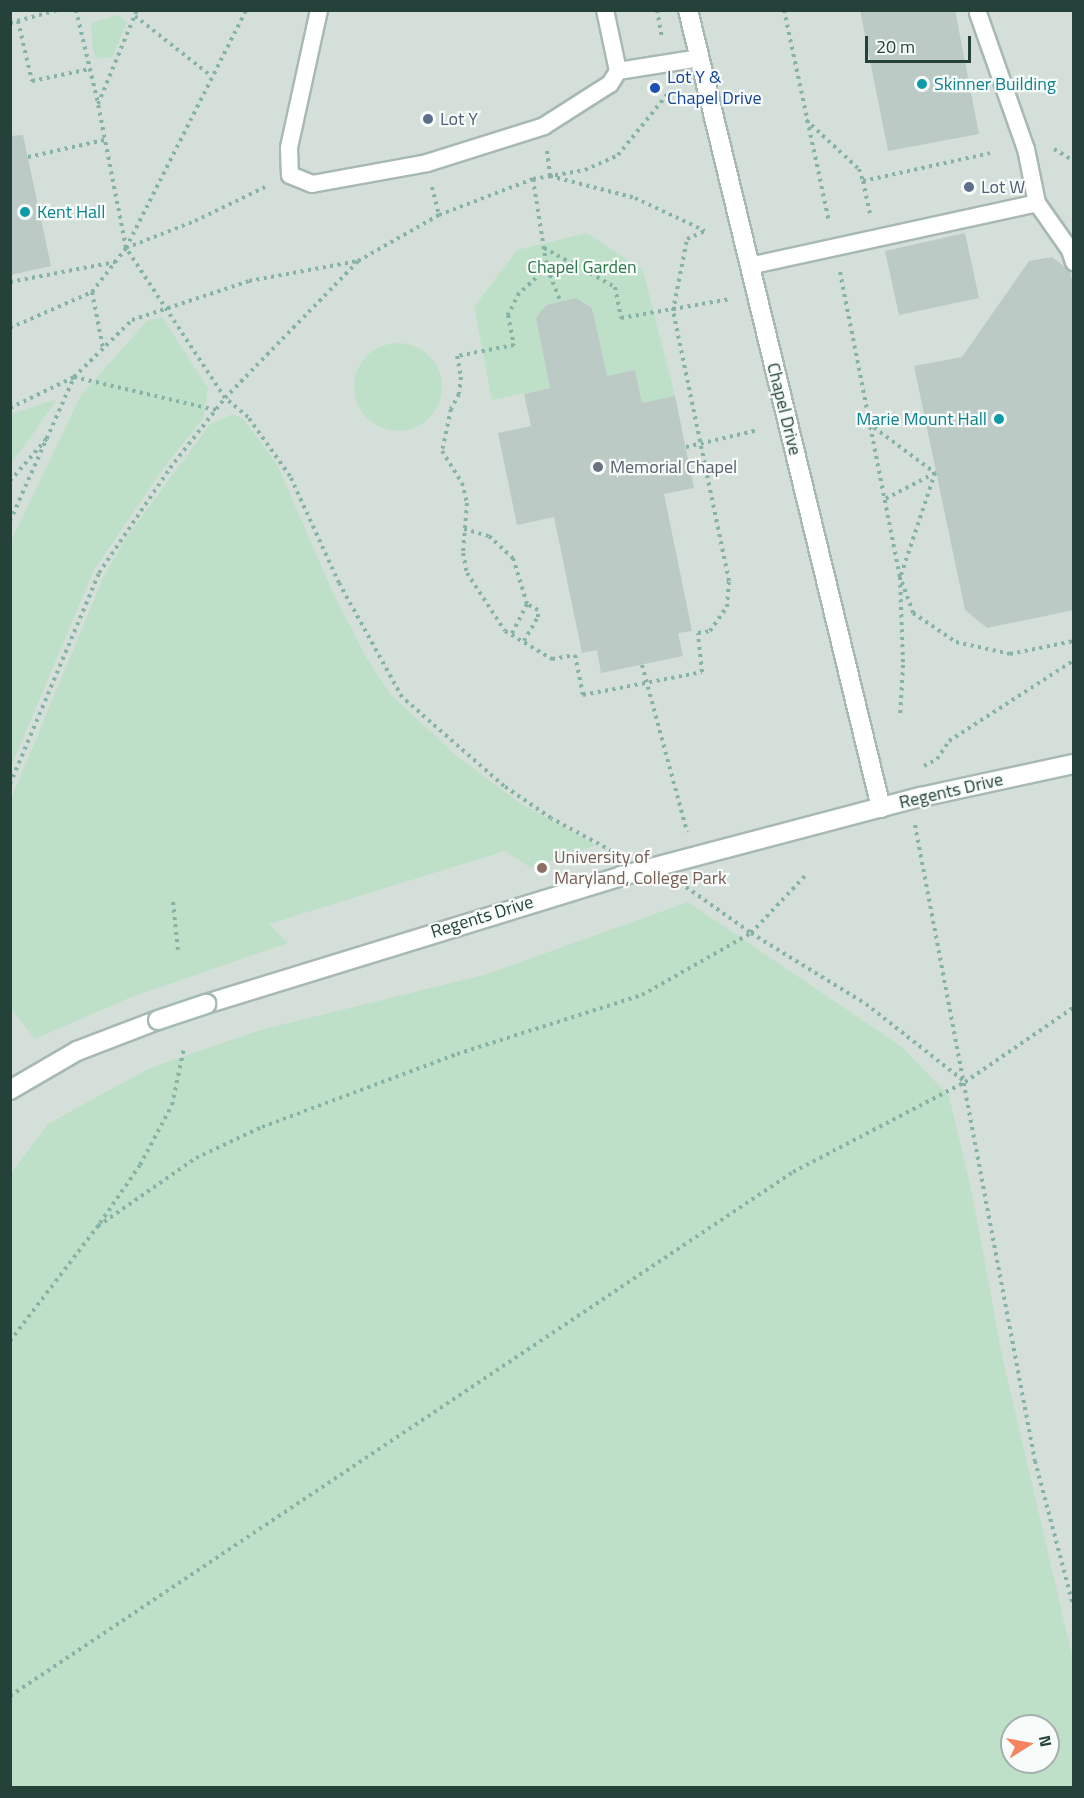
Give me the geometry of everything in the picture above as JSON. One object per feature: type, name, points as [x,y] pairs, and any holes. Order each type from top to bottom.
[{"type":"street","name":"Chapel Drive","points":[[688,10],[880,808]]},
{"type":"street","name":"Regents Drive","points":[[10,1090],[76,1051],[158,1020],[621,876],[880,808],[1074,764]]},
{"type":"lane","points":[[319,10],[289,148],[290,175],[312,184],[415,165],[544,126],[610,84],[618,71],[605,10]]},
{"type":"lane","points":[[978,14],[1026,149],[1037,203],[1070,250],[1074,262]]},
{"type":"lane","points":[[618,71],[700,58]]},
{"type":"lane","points":[[749,266],[1037,203]]},
{"type":"path","points":[[10,23],[58,10]]},
{"type":"path","points":[[76,10],[98,104],[126,248],[225,398],[256,425],[290,476],[339,584],[402,697],[504,786],[551,818],[601,845]]},
{"type":"path","points":[[98,104],[137,10]]},
{"type":"path","points":[[10,328],[92,292],[126,248],[210,75],[246,10]]},
{"type":"path","points":[[657,10],[662,40]]},
{"type":"path","points":[[784,10],[832,232]]},
{"type":"path","points":[[135,16],[210,75]]},
{"type":"path","points":[[18,21],[32,81],[90,69]]},
{"type":"path","points":[[10,784],[99,573],[170,468],[225,398],[358,261],[439,215],[533,179],[585,170],[618,155],[671,92]]},
{"type":"path","points":[[806,120],[859,169],[864,189]]},
{"type":"path","points":[[28,158],[104,140]]},
{"type":"path","points":[[1053,149],[1074,161]]},
{"type":"path","points":[[863,181],[990,153]]},
{"type":"path","points":[[126,248],[195,221],[290,175]]},
{"type":"path","points":[[547,267],[519,293],[508,315],[514,345],[457,356],[461,377],[459,394],[442,451],[462,483],[467,503],[464,529],[467,573],[505,631],[524,640],[552,659],[575,655],[583,695],[650,684],[702,672],[698,633],[710,631],[727,607],[729,581],[703,442],[673,311],[687,239],[705,231],[635,198],[550,176]]},
{"type":"path","points":[[533,179],[547,267],[560,301]]},
{"type":"path","points":[[544,248],[615,287],[621,318],[673,311],[730,299]]},
{"type":"path","points":[[10,408],[74,376],[132,320],[164,307],[249,281],[358,261]]},
{"type":"path","points":[[10,282],[115,262]]},
{"type":"path","points":[[839,263],[883,500],[900,577],[913,613],[956,642],[1010,654],[1074,641]]},
{"type":"path","points":[[92,292],[103,348]]},
{"type":"path","points":[[74,376],[216,410]]},
{"type":"path","points":[[10,521],[52,432],[74,376]]},
{"type":"path","points":[[868,422],[935,473]]},
{"type":"path","points":[[686,447],[758,430]]},
{"type":"path","points":[[10,482],[52,432]]},
{"type":"path","points":[[883,500],[935,473]]},
{"type":"path","points":[[900,717],[903,665],[900,577],[935,473]]},
{"type":"path","points":[[464,529],[479,530],[504,545],[513,558],[527,604],[512,633]]},
{"type":"path","points":[[524,640],[538,617],[538,610],[527,604]]},
{"type":"path","points":[[924,766],[937,759],[949,741],[1074,660]]},
{"type":"path","points":[[642,665],[650,684],[687,832]]},
{"type":"path","points":[[915,825],[1035,1461],[1074,1609]]},
{"type":"path","points":[[98,1226],[196,1158],[262,1127],[457,1054],[642,995],[751,933],[807,874]]},
{"type":"path","points":[[689,889],[751,933],[866,1005],[965,1082]]},
{"type":"path","points":[[173,902],[178,950]]},
{"type":"path","points":[[10,1696],[794,1172],[965,1082],[1074,1007]]},
{"type":"path","points":[[10,1341],[98,1226],[140,1165],[172,1105],[184,1048]]},
{"type":"shaded area","name":"University of Maryland, College Park","points":[[11,11],[1073,11],[1073,1787],[11,1788]]},
{"type":"green space","points":[[119,15],[127,22],[112,57],[98,59],[93,52],[91,23]]},
{"type":"green space","name":"Chapel Garden","points":[[587,233],[643,270],[675,396],[642,403],[635,370],[607,376],[592,308],[576,298],[546,305],[536,318],[550,388],[492,400],[474,307],[517,250]]},
{"type":"green space","points":[[162,317],[208,388],[203,419],[165,466],[94,570],[11,767],[11,541],[81,395],[147,321]]},
{"type":"green space","points":[[398,343],[415,346],[429,356],[439,370],[442,387],[439,404],[429,418],[415,428],[398,431],[381,428],[367,418],[357,404],[354,387],[357,370],[367,356],[381,346]]},
{"type":"green space","points":[[57,399],[35,431],[11,463],[11,414]]},
{"type":"green space","points":[[233,414],[243,419],[277,464],[333,593],[366,657],[391,695],[458,757],[520,803],[596,845],[531,868],[505,851],[269,924],[288,943],[129,998],[35,1039],[11,1008],[11,799],[103,578],[123,542],[210,424]]},
{"type":"green space","points":[[688,902],[902,1047],[949,1096],[972,1193],[1002,1355],[1073,1660],[1073,1787],[11,1787],[11,1173],[48,1124],[150,1068],[260,1030],[487,974]]},
{"type":"building","name":"Skinner Building","points":[[860,10],[955,10],[979,134],[888,151]]},
{"type":"building","name":"Kent Hall","points":[[23,135],[51,266],[10,275],[10,136]]},
{"type":"building","points":[[965,233],[979,298],[899,315],[885,251]]},
{"type":"building","name":"Marie Mount Hall","points":[[1052,257],[1070,271],[1074,289],[1074,610],[987,628],[965,610],[914,366],[962,357],[1029,261]]},
{"type":"building","name":"Memorial Chapel","points":[[576,298],[592,308],[607,376],[635,370],[642,403],[675,396],[694,488],[664,494],[692,631],[678,633],[683,656],[601,673],[597,650],[582,653],[554,517],[517,525],[498,433],[531,426],[524,394],[550,388],[536,318],[546,305]]},
{"type":"place","name":"Skinner Building","points":[[922,84]]},
{"type":"place","name":"Lot Y & Chapel Drive","points":[[655,88]]},
{"type":"place","name":"Lot Y","points":[[428,119]]},
{"type":"place","name":"Lot W","points":[[969,187]]},
{"type":"place","name":"Kent Hall","points":[[25,212]]},
{"type":"place","name":"Marie Mount Hall","points":[[999,419]]},
{"type":"place","name":"Memorial Chapel","points":[[598,467]]},
{"type":"place","name":"University of Maryland, College Park","points":[[542,868]]}]
